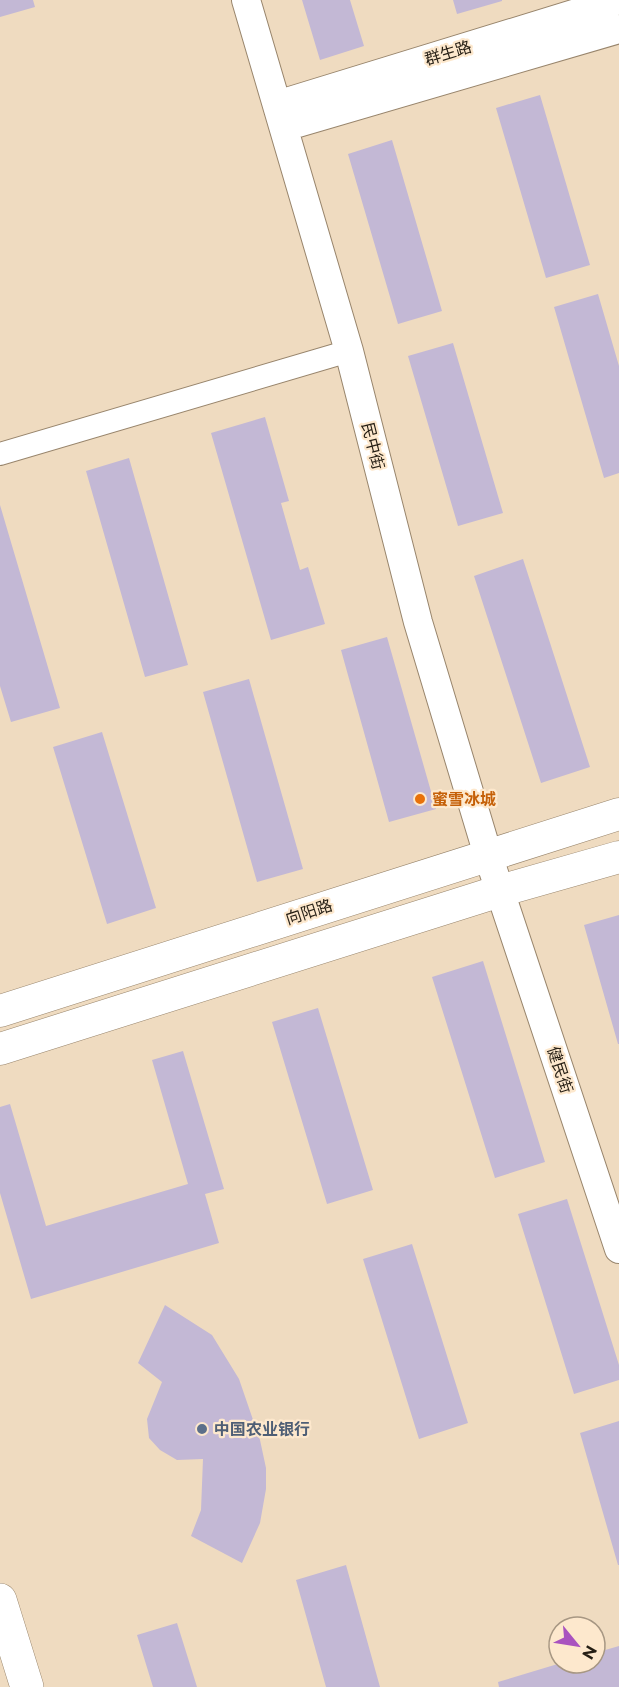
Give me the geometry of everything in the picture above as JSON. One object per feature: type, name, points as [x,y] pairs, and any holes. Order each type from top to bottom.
[{"type":"main road","name":"向阳路","points":[[0,1011],[619,814]]},
{"type":"main road","points":[[0,1049],[500,891],[619,857]]},
{"type":"main road","points":[[0,1600],[27,1687]]},
{"type":"street","name":"民中街","points":[[246,0],[349,351],[418,622],[500,891]]},
{"type":"street","name":"群生路","points":[[281,116],[619,0]]},
{"type":"street","name":"群生路","points":[[281,116],[619,30]]},
{"type":"street","points":[[0,454],[349,351]]},
{"type":"street","name":"健民街","points":[[500,891],[619,1249]]},
{"type":"building","points":[[0,0],[33,0],[35,7],[0,17]]},
{"type":"building","points":[[302,0],[350,0],[364,46],[320,60]]},
{"type":"building","points":[[453,0],[502,0],[502,1],[457,14]]},
{"type":"building","points":[[540,95],[590,265],[546,278],[496,108]]},
{"type":"building","points":[[392,140],[442,311],[398,324],[348,154]]},
{"type":"building","points":[[598,294],[619,366],[619,473],[604,478],[554,307]]},
{"type":"building","points":[[453,343],[503,513],[458,526],[408,356]]},
{"type":"building","points":[[265,417],[289,501],[281,503],[300,570],[308,567],[325,624],[271,640],[211,433]]},
{"type":"building","points":[[129,458],[188,665],[145,677],[86,471]]},
{"type":"building","points":[[0,505],[60,708],[11,722],[0,686]]},
{"type":"building","points":[[523,559],[590,767],[541,783],[474,576]]},
{"type":"building","points":[[387,637],[436,809],[389,822],[341,650]]},
{"type":"building","points":[[249,679],[303,869],[257,882],[203,692]]},
{"type":"building","points":[[102,732],[156,908],[107,924],[53,747]]},
{"type":"building","points":[[619,915],[619,1044],[618,1044],[584,925]]},
{"type":"building","points":[[483,961],[545,1162],[495,1178],[432,977]]},
{"type":"building","points":[[318,1008],[373,1190],[327,1204],[272,1022]]},
{"type":"building","points":[[183,1051],[224,1189],[205,1194],[219,1243],[31,1299],[0,1193],[0,1107],[10,1104],[46,1226],[188,1184],[152,1060]]},
{"type":"building","points":[[567,1199],[619,1365],[619,1380],[574,1394],[518,1214]]},
{"type":"building","points":[[412,1244],[468,1423],[419,1439],[363,1259]]},
{"type":"building","name":"中国农业银行","points":[[165,1305],[212,1335],[239,1379],[260,1440],[266,1468],[266,1489],[260,1523],[242,1563],[191,1536],[201,1510],[203,1459],[177,1460],[160,1450],[149,1438],[147,1419],[162,1382],[138,1363]]},
{"type":"building","points":[[619,1421],[619,1565],[618,1565],[580,1433]]},
{"type":"building","points":[[346,1565],[380,1687],[326,1687],[296,1580]]},
{"type":"building","points":[[177,1623],[197,1687],[153,1687],[137,1635]]},
{"type":"building","points":[[619,1646],[619,1687],[499,1687],[498,1682],[547,1667],[547,1675],[607,1675],[607,1650]]},
{"type":"place","name":"蜜雪冰城","points":[[420,799]]},
{"type":"place","name":"中国农业银行","points":[[202,1429]]}]
